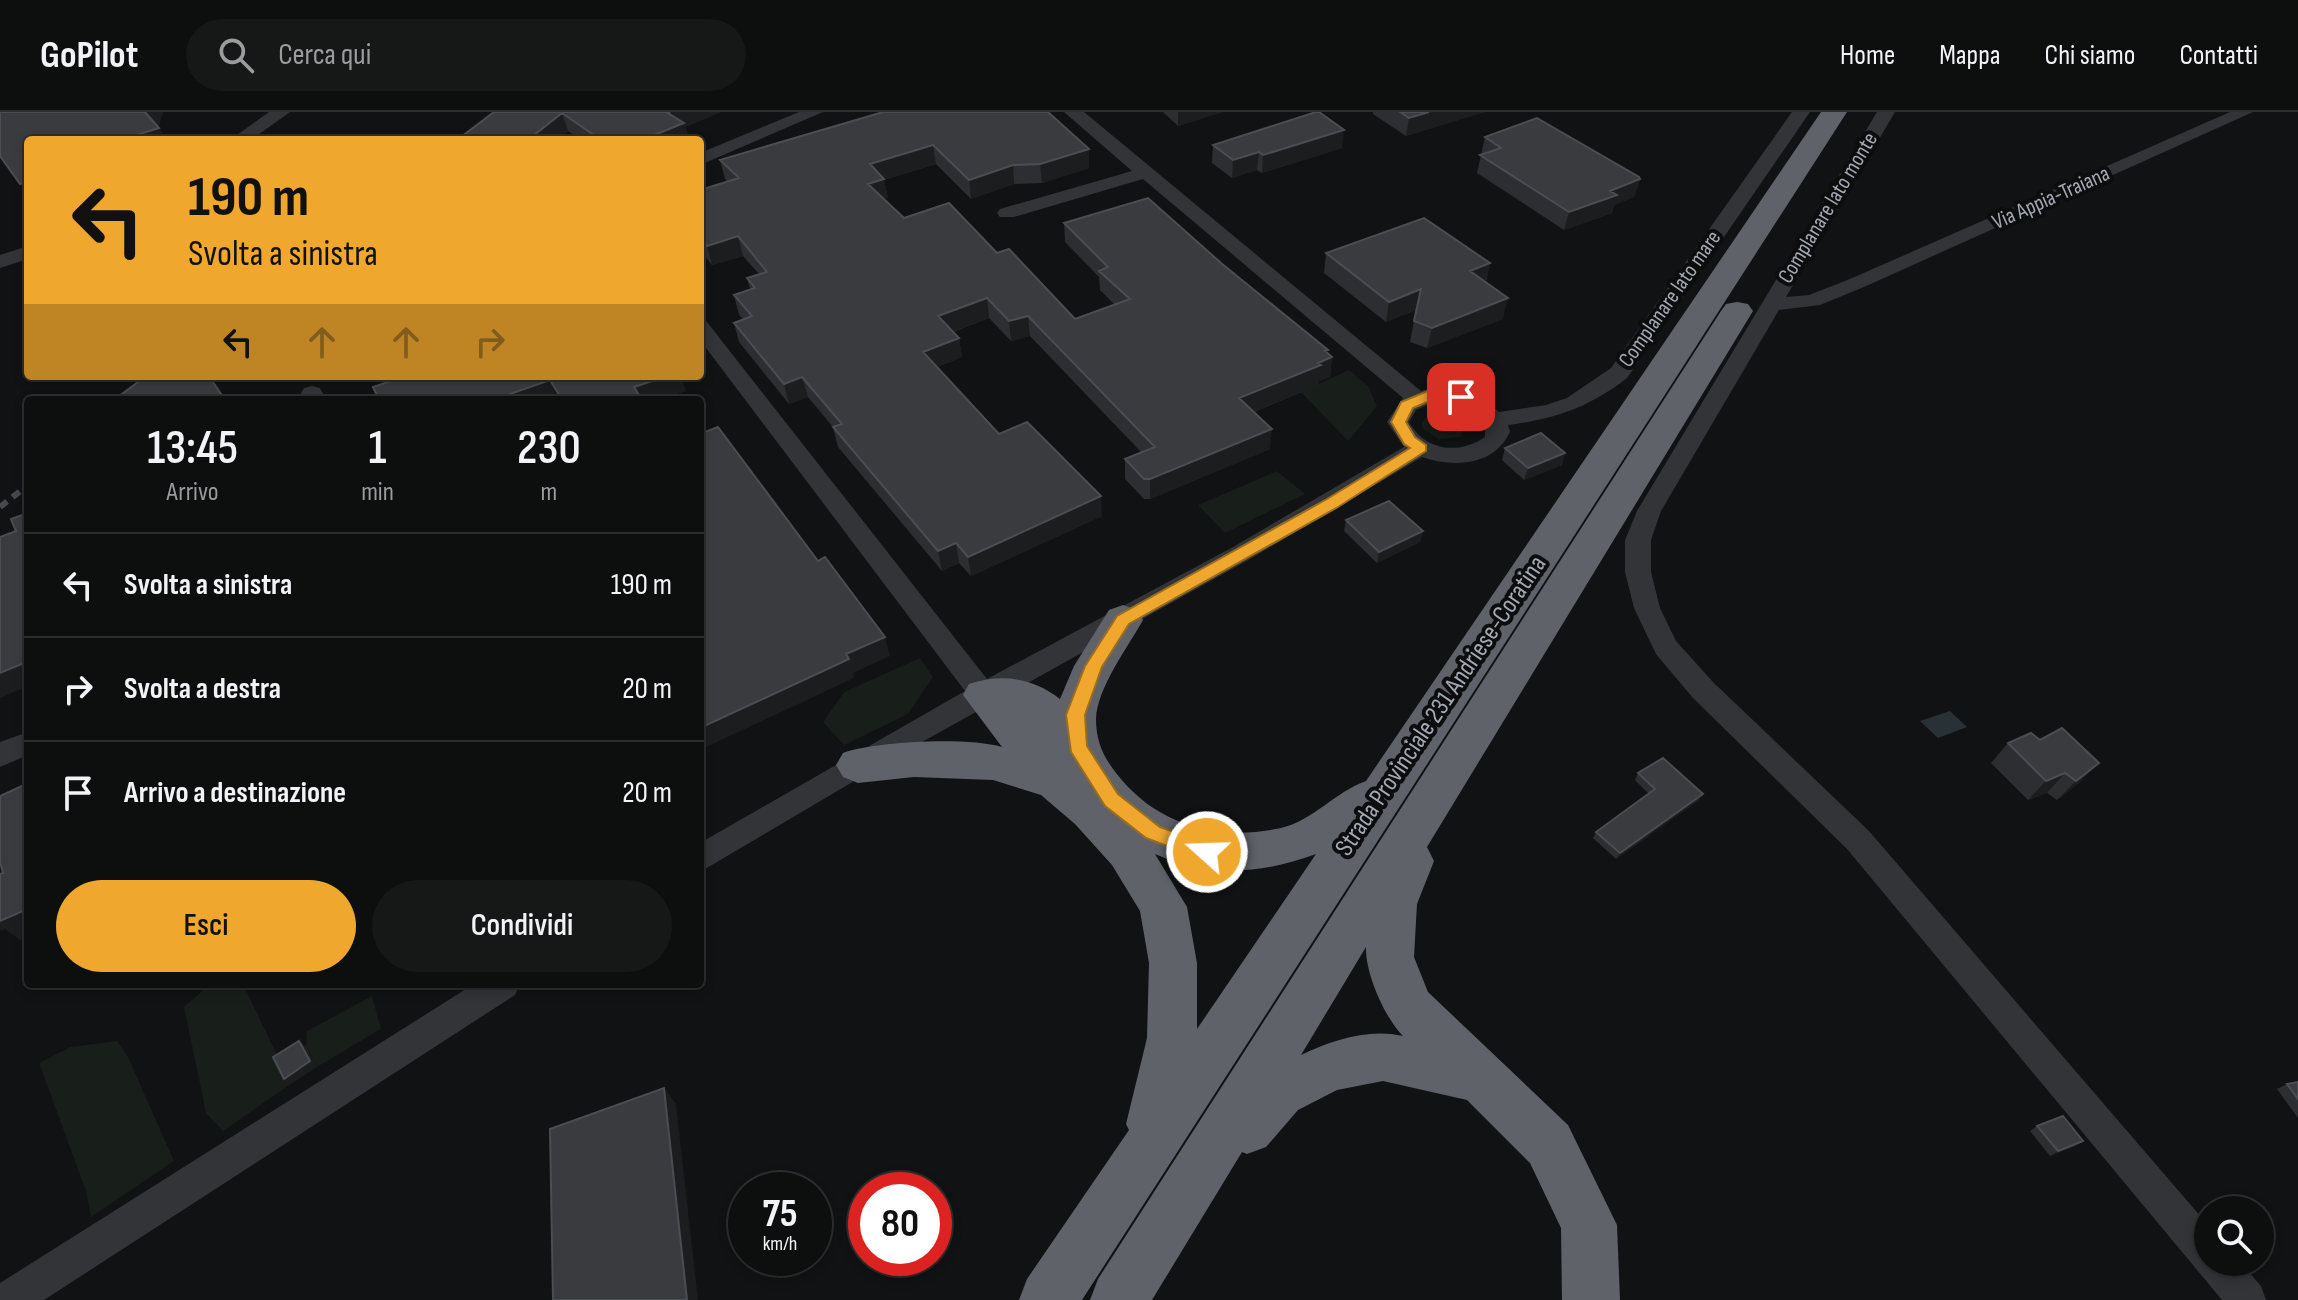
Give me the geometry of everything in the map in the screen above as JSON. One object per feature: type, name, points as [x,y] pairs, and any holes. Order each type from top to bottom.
[{"type":"highway","name":"Strada Provinciale 231 Andriese-Coratina","points":[[1048,1300],[1834,112]]},
{"type":"highway","name":"Strada Provinciale 231 Andriese-Coratina","points":[[1119,1300],[1862,112]]},
{"type":"highway","points":[[1123,620],[1094,666],[1075,715],[1066,765],[1091,811],[1128,851],[1163,907],[1173,963],[1172,1038],[1148,1149]]},
{"type":"highway","points":[[984,695],[1153,833],[1207,852],[1248,854],[1308,838],[1387,789]]},
{"type":"highway","points":[[858,765],[914,760],[1066,765]]},
{"type":"highway","points":[[1450,768],[1393,904],[1390,957],[1408,1007],[1549,1144],[1589,1225],[1591,1300]]},
{"type":"highway","points":[[1180,1204],[1279,1092],[1330,1067],[1383,1056],[1484,1079]]},
{"type":"street","points":[[245,136],[281,112]]},
{"type":"street","points":[[704,158],[814,112]]},
{"type":"street","points":[[1073,112],[1417,399]]},
{"type":"street","name":"Complanare lato mare","points":[[1494,420],[1553,412],[1590,397],[1619,373],[1801,112]]},
{"type":"street","name":"Complanare lato monte","points":[[1886,112],[1806,273],[1770,305],[1649,511],[1638,540],[1638,572],[1647,608],[1666,647],[1703,690],[1858,840],[2194,1237]]},
{"type":"street","name":"Via Appia-Traiana","points":[[1770,305],[1813,301],[2244,112]]},
{"type":"street","points":[[1007,213],[1145,173]]},
{"type":"street","points":[[0,262],[24,253]]},
{"type":"street","points":[[1806,273],[1857,283]]},
{"type":"street","points":[[704,331],[984,695]]},
{"type":"street","points":[[1430,395],[1461,397],[1487,410],[1494,420],[1497,430],[1493,441],[1484,449],[1454,456],[1420,448],[1409,441],[1398,422],[1407,405],[1430,395]]},
{"type":"street","points":[[704,857],[858,765],[1332,503],[1420,448]]},
{"type":"street","points":[[0,755],[24,745]]},
{"type":"street","points":[[9,1300],[497,988]]},
{"type":"street","points":[[2227,1276],[2247,1300]]},
{"type":"shaded area","points":[[1349,370],[1368,386],[1377,406],[1348,441],[1301,392]]},
{"type":"shaded area","points":[[1445,412],[1458,416],[1465,424],[1460,437],[1439,439],[1423,429],[1426,416]]},
{"type":"shaded area","points":[[1277,471],[1305,494],[1225,533],[1198,505]]},
{"type":"shaded area","points":[[920,658],[933,677],[908,714],[844,745],[823,722],[844,692]]},
{"type":"shaded area","points":[[1950,711],[1967,727],[1938,738],[1920,721]]},
{"type":"shaded area","points":[[205,988],[245,988],[291,1084],[223,1131],[206,1113],[184,1007]]},
{"type":"shaded area","points":[[372,996],[381,1029],[317,1067],[306,1046],[307,1031]]},
{"type":"shaded area","points":[[117,1041],[128,1057],[174,1161],[91,1217],[86,1191],[39,1063],[70,1047]]},
{"type":"building","points":[[0,112],[145,112],[159,128],[134,136],[24,136],[24,182],[20,184],[0,156]]},
{"type":"building","points":[[494,112],[670,112],[684,123],[652,136],[595,136],[562,113],[533,136],[462,136]]},
{"type":"building","points":[[883,112],[1048,112],[1089,149],[1040,164],[1013,165],[969,180],[933,145],[870,164],[884,179],[868,184],[904,218],[949,203],[997,253],[1009,249],[1075,319],[1130,299],[1099,271],[1108,267],[1064,223],[1148,198],[1221,263],[1328,350],[1325,351],[1332,357],[1318,363],[1321,365],[1239,398],[1272,429],[1144,479],[1125,459],[1155,447],[1028,316],[1009,321],[987,298],[938,316],[959,338],[923,352],[999,434],[1027,422],[1101,496],[968,557],[956,543],[938,551],[833,427],[842,424],[802,377],[784,384],[734,323],[752,316],[734,295],[755,288],[747,278],[767,272],[738,236],[707,246],[704,243],[704,189],[739,178],[720,160]]},
{"type":"building","points":[[1316,112],[1344,130],[1263,155],[1259,152],[1233,160],[1213,145]]},
{"type":"building","points":[[1400,112],[1429,112],[1409,118]]},
{"type":"building","points":[[1537,118],[1640,179],[1610,191],[1617,195],[1569,212],[1480,155],[1501,148],[1485,137]]},
{"type":"building","points":[[1424,218],[1490,263],[1470,271],[1508,298],[1432,328],[1414,321],[1421,289],[1389,302],[1326,253]]},
{"type":"building","points":[[141,380],[212,380],[222,396],[119,396]]},
{"type":"building","points":[[393,380],[550,380],[504,396],[377,396],[373,387]]},
{"type":"building","points":[[550,380],[655,380],[634,387],[640,396],[560,396]]},
{"type":"building","points":[[718,427],[818,561],[825,557],[885,637],[846,654],[849,659],[704,726],[704,432]]},
{"type":"building","points":[[1541,433],[1565,453],[1528,468],[1505,448]]},
{"type":"building","points":[[1389,501],[1423,531],[1379,552],[1346,520]]},
{"type":"building","points":[[24,514],[24,663],[0,673],[0,537],[16,531],[11,519]]},
{"type":"building","points":[[2062,728],[2099,763],[2076,781],[2065,773],[2046,781],[2008,743],[2031,733],[2040,740]]},
{"type":"building","points":[[1663,758],[1703,794],[1620,853],[1596,832],[1655,789],[1638,773]]},
{"type":"building","points":[[24,785],[24,910],[0,921],[0,874],[3,873],[0,862],[0,796]]},
{"type":"building","points":[[299,1041],[310,1061],[284,1079],[273,1057]]},
{"type":"building","points":[[2298,1082],[2298,1099],[2287,1084]]},
{"type":"building","points":[[664,1088],[687,1300],[553,1300],[550,1129]]},
{"type":"building","points":[[2063,1116],[2083,1141],[2058,1151],[2037,1126]]},
{"type":"railway","points":[[0,507],[24,488]]},
{"type":"route","points":[[1207,852],[1153,833],[1112,800],[1077,747],[1075,715],[1094,666],[1123,620],[1332,503],[1420,448],[1409,441],[1398,422],[1400,413],[1407,405],[1430,395],[1461,397]]}]
